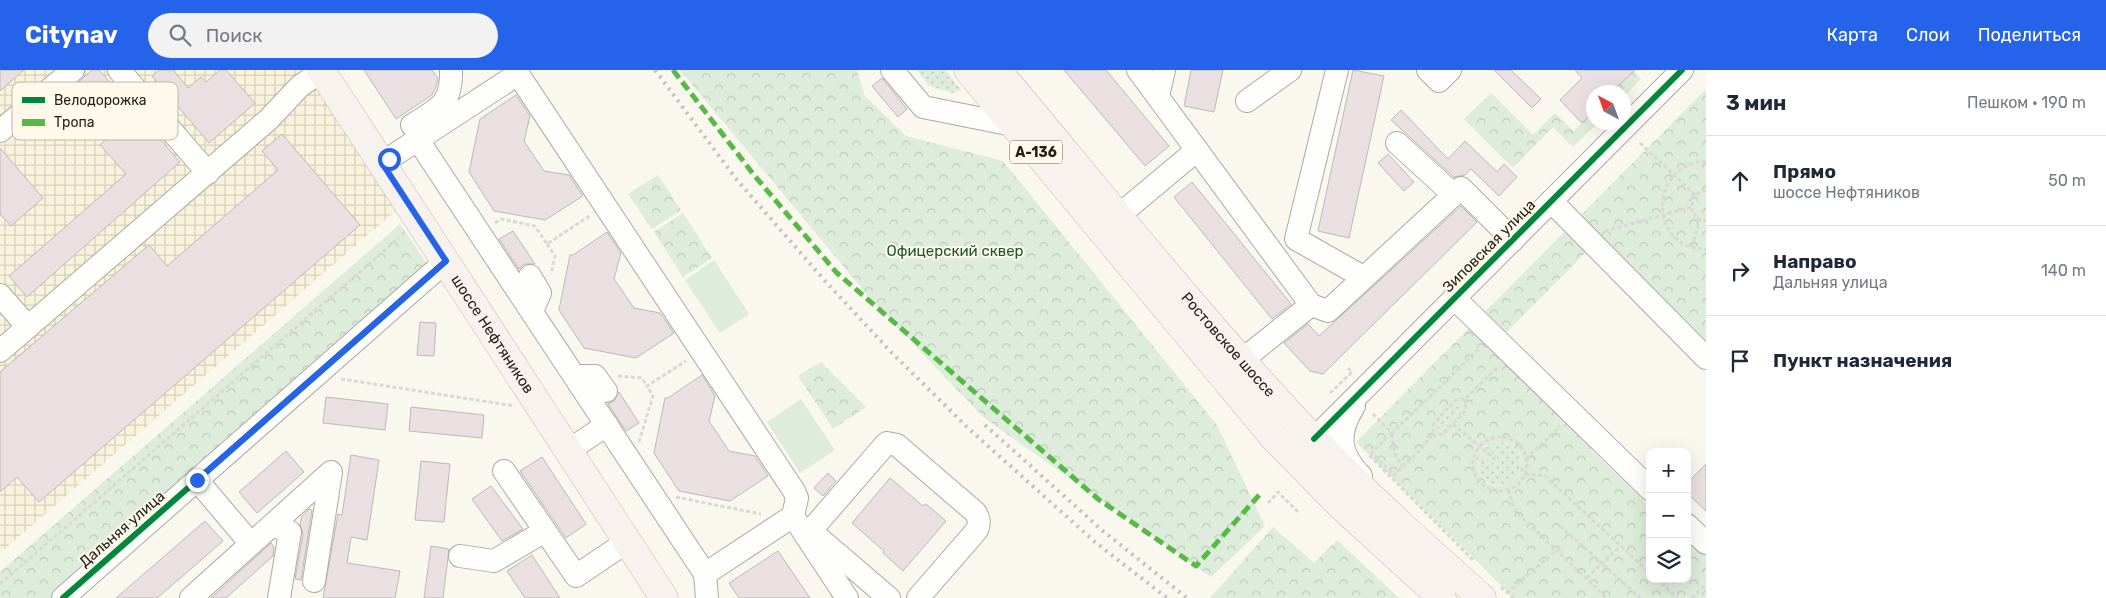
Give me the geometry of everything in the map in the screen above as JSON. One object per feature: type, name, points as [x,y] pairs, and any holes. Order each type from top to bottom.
[{"type":"main road","name":"Ростовское шоссе","points":[[968,70],[1275,439],[1341,506],[1442,598]]},
{"type":"main road","name":"Ростовское шоссе","points":[[997,70],[1118,216],[1242,360],[1353,480],[1405,528],[1495,592]]},
{"type":"main road","name":"шоссе Нефтяников","points":[[321,71],[664,598]]},
{"type":"main road","name":"Зиповская улица","points":[[1294,458],[1314,439]]},
{"type":"street","points":[[59,82],[73,70]]},
{"type":"street","points":[[118,70],[129,82]]},
{"type":"street","points":[[378,157],[448,99],[452,85],[451,70]]},
{"type":"street","points":[[892,70],[923,107],[1013,125]]},
{"type":"street","points":[[1138,70],[1311,306],[1328,311],[1461,188],[1513,240]]},
{"type":"street","points":[[1158,96],[1164,70]]},
{"type":"street","points":[[1247,101],[1290,70]]},
{"type":"street","points":[[1337,70],[1296,239],[1363,277]]},
{"type":"street","points":[[1428,70],[1439,81],[1450,70]]},
{"type":"street","name":"Зиповская улица","points":[[1314,439],[1682,70]]},
{"type":"street","points":[[0,351],[268,120],[300,86],[321,71]]},
{"type":"street","points":[[378,157],[418,140],[517,72],[797,498],[790,518],[705,574]]},
{"type":"street","points":[[0,131],[12,121]]},
{"type":"street","points":[[178,138],[208,172]]},
{"type":"street","points":[[418,140],[705,574],[707,598]]},
{"type":"street","points":[[1398,143],[1453,194]]},
{"type":"street","points":[[1118,216],[1197,150]]},
{"type":"street","points":[[1551,202],[1706,358]]},
{"type":"street","name":"Дальняя улица","points":[[63,598],[446,261]]},
{"type":"street","points":[[532,311],[539,297],[534,282]]},
{"type":"street","points":[[0,295],[28,327]]},
{"type":"street","points":[[1454,298],[1646,485]]},
{"type":"street","points":[[1242,360],[1311,306]]},
{"type":"street","points":[[575,376],[591,376],[602,385]]},
{"type":"street","points":[[1290,413],[1306,418],[1318,419],[1330,415],[1358,394]]},
{"type":"street","points":[[1358,394],[1342,431],[1345,453],[1357,472],[1395,511],[1405,528]]},
{"type":"street","points":[[569,450],[607,424]]},
{"type":"street","points":[[808,533],[887,443],[897,445],[975,512],[979,518],[977,530],[918,598]]},
{"type":"street","points":[[504,471],[576,576],[628,540]]},
{"type":"street","points":[[191,598],[331,472],[314,582]]},
{"type":"street","points":[[197,480],[252,544]]},
{"type":"street","points":[[790,518],[888,598]]},
{"type":"street","points":[[273,524],[290,532],[279,598]]},
{"type":"street","points":[[1691,529],[1706,543]]},
{"type":"street","points":[[460,556],[494,561],[545,531]]},
{"type":"street","points":[[808,533],[847,598]]},
{"type":"path","points":[[1640,143],[1695,195]]},
{"type":"path","points":[[1706,161],[1689,164],[1674,174],[1664,191],[1662,201],[1663,215],[1675,237],[1692,247],[1706,249]]},
{"type":"path","points":[[1706,190],[1695,195],[1691,207],[1693,214],[1706,221]]},
{"type":"path","points":[[547,244],[605,206]]},
{"type":"path","points":[[1586,237],[1691,207]]},
{"type":"path","points":[[480,233],[501,219],[535,226],[555,256],[550,281],[534,282]]},
{"type":"path","points":[[1692,247],[1700,219]]},
{"type":"path","points":[[0,584],[399,238]]},
{"type":"path","points":[[1474,560],[1369,455],[1481,347]]},
{"type":"path","points":[[647,386],[701,350]]},
{"type":"path","points":[[1375,456],[1394,475],[1432,435],[1434,423],[1456,400],[1465,399],[1499,365]]},
{"type":"path","points":[[1330,393],[1352,372],[1348,368]]},
{"type":"path","points":[[602,385],[605,375],[642,378],[653,396],[641,440],[624,452]]},
{"type":"path","points":[[335,378],[518,406]]},
{"type":"path","points":[[1432,435],[1443,434],[1466,410],[1465,399]]},
{"type":"path","points":[[1372,414],[1392,433],[1395,454],[1402,467]]},
{"type":"path","points":[[1453,424],[1494,460]]},
{"type":"path","points":[[1526,459],[1562,424]]},
{"type":"path","points":[[1494,438],[1511,439],[1518,444],[1526,459],[1525,474],[1516,486],[1500,492],[1491,490],[1477,479],[1472,462],[1479,446],[1494,438]]},
{"type":"path","points":[[1525,474],[1545,476],[1646,569]]},
{"type":"path","points":[[1508,490],[1516,512],[1608,598]]},
{"type":"path","points":[[651,492],[790,518]]},
{"type":"path","points":[[1268,503],[1278,492],[1299,513]]},
{"type":"path","points":[[1560,526],[1641,598]]},
{"type":"path","points":[[1587,578],[1621,546]]},
{"type":"path","points":[[1495,592],[1556,550]]},
{"type":"path","points":[[1661,583],[1677,598]]},
{"type":"path","points":[[1692,598],[1706,584]]},
{"type":"path","points":[[1495,592],[1514,598]]},
{"type":"shaded area","points":[[0,70],[308,70],[399,208],[0,553]]},
{"type":"green space","name":"Офицерский сквер","points":[[680,70],[857,70],[865,96],[906,136],[1003,161],[1217,425],[1265,526],[1211,577],[984,418],[868,296]]},
{"type":"green space","points":[[917,70],[945,70],[961,90],[953,93],[929,86]]},
{"type":"green space","points":[[1634,71],[1641,79],[1631,90],[1631,85],[1619,85]]},
{"type":"green space","points":[[1706,89],[1706,347],[1599,239],[1494,345],[1585,438],[1593,452],[1646,501],[1646,583],[1691,583],[1691,539],[1706,553],[1706,598],[1514,598],[1356,442]],"holes":[[[1457,405],[1461,409],[1459,414],[1440,432],[1437,428],[1440,422]],[[1503,442],[1516,449],[1521,457],[1521,467],[1516,476],[1509,483],[1499,486],[1490,484],[1478,470],[1479,458],[1481,453],[1493,463],[1498,457],[1485,447],[1493,443]]]},
{"type":"green space","points":[[1491,93],[1533,135],[1555,113],[1574,131],[1586,118],[1586,130],[1591,130],[1573,147],[1553,127],[1513,168],[1464,119]]},
{"type":"green space","points":[[658,175],[681,210],[652,229],[628,194]]},
{"type":"green space","points":[[683,213],[712,258],[683,277],[654,232]]},
{"type":"green space","points":[[400,224],[428,265],[50,598],[0,598],[0,572]]},
{"type":"green space","points":[[714,260],[749,314],[720,333],[685,280]]},
{"type":"green space","points":[[821,362],[866,407],[833,429],[798,376]]},
{"type":"green space","points":[[801,399],[835,450],[800,473],[767,422]]},
{"type":"green space","points":[[1457,405],[1461,409],[1459,414],[1440,432],[1437,428],[1440,422]]},
{"type":"green space","points":[[1503,442],[1515,448],[1520,456],[1521,466],[1518,475],[1512,482],[1494,485],[1482,475],[1478,466],[1479,460],[1481,453],[1493,463],[1497,457],[1485,448],[1493,443]]},
{"type":"green space","points":[[1273,527],[1314,563],[1337,540],[1399,598],[1210,598]]},
{"type":"building","points":[[0,70],[24,70],[0,91]]},
{"type":"building","points":[[92,70],[99,70],[110,82],[78,82]]},
{"type":"building","points":[[159,70],[173,70],[188,88],[201,77],[206,82],[220,70],[226,70],[255,103],[209,143],[178,107],[178,82],[157,82],[152,76]]},
{"type":"building","points":[[364,70],[432,70],[438,78],[432,95],[396,119]]},
{"type":"building","points":[[1064,70],[1106,70],[1169,146],[1145,166]]},
{"type":"building","points":[[1191,70],[1223,70],[1214,112],[1184,106]]},
{"type":"building","points":[[1353,70],[1384,76],[1349,238],[1318,231]]},
{"type":"building","points":[[1494,70],[1511,70],[1541,99],[1532,108]]},
{"type":"building","points":[[1575,70],[1635,70],[1619,85],[1586,85],[1586,119],[1582,123],[1560,100],[1582,78]]},
{"type":"building","points":[[882,78],[907,109],[898,117],[872,86]]},
{"type":"building","points":[[516,95],[530,116],[524,141],[544,171],[569,175],[583,196],[545,220],[494,211],[469,172],[480,119]]},
{"type":"building","points":[[1401,110],[1448,159],[1465,141],[1497,172],[1504,164],[1517,177],[1499,196],[1471,169],[1465,175],[1454,177],[1391,120]]},
{"type":"building","points":[[282,134],[360,225],[39,502],[17,477],[0,492],[0,372],[149,245],[167,266],[278,170],[262,151]]},
{"type":"building","points":[[105,140],[161,140],[180,162],[27,297],[9,276],[126,174],[100,145]]},
{"type":"building","points":[[0,148],[43,198],[11,226],[0,214]]},
{"type":"building","points":[[1388,154],[1414,182],[1404,191],[1378,163]]},
{"type":"building","points":[[1192,182],[1291,304],[1272,319],[1174,197]]},
{"type":"building","points":[[1461,206],[1477,222],[1323,374],[1310,371],[1284,343],[1308,324],[1319,336]]},
{"type":"building","points":[[513,231],[535,264],[524,264],[519,269],[499,239]]},
{"type":"building","points":[[607,232],[621,253],[614,279],[634,308],[660,313],[674,333],[636,358],[584,348],[559,310],[570,255],[573,255]]},
{"type":"building","points":[[420,322],[436,323],[434,356],[417,355]]},
{"type":"building","points":[[702,375],[715,396],[709,421],[729,451],[755,456],[768,476],[730,501],[679,491],[654,453],[665,398],[668,398]]},
{"type":"building","points":[[619,392],[639,423],[626,431],[608,404],[614,401]]},
{"type":"building","points":[[326,397],[388,404],[385,430],[323,423]]},
{"type":"building","points":[[411,407],[484,415],[482,438],[409,431]]},
{"type":"building","points":[[286,451],[304,472],[257,513],[239,492]]},
{"type":"building","points":[[351,455],[379,460],[367,540],[351,537],[347,563],[400,571],[395,598],[323,598],[338,514],[342,515]]},
{"type":"building","points":[[542,457],[586,524],[566,538],[520,471]]},
{"type":"building","points":[[421,461],[450,464],[444,522],[415,520]]},
{"type":"building","points":[[1706,464],[1706,511],[1691,497],[1691,479]]},
{"type":"building","points":[[828,473],[836,481],[823,496],[814,488]]},
{"type":"building","points":[[890,478],[923,506],[926,504],[946,521],[903,571],[883,553],[884,551],[852,523]]},
{"type":"building","points":[[491,486],[523,529],[502,541],[472,499]]},
{"type":"building","points":[[309,509],[312,510],[301,580],[295,579],[303,534],[300,524],[302,516]]},
{"type":"building","points":[[205,521],[223,541],[157,598],[116,598]]},
{"type":"building","points":[[271,543],[274,547],[273,556],[226,598],[211,598]]},
{"type":"building","points":[[431,546],[449,549],[443,598],[424,598]]},
{"type":"building","points":[[778,551],[810,598],[739,598],[729,583]]},
{"type":"building","points":[[532,555],[560,598],[525,598],[507,571]]},
{"type":"railway","points":[[655,70],[737,180],[826,282],[892,353],[968,428],[1095,542],[1167,598]]},
{"type":"railway","points":[[985,425],[1103,531],[1187,598]]},
{"type":"marked path","points":[[673,70],[754,175],[836,272],[1098,499],[1196,566],[1260,494]]},
{"type":"cycle path","points":[[1314,439],[1682,70]]},
{"type":"cycle path","points":[[63,598],[446,261]]},
{"type":"route","points":[[197,480],[446,261],[382,163],[389,159]]}]
